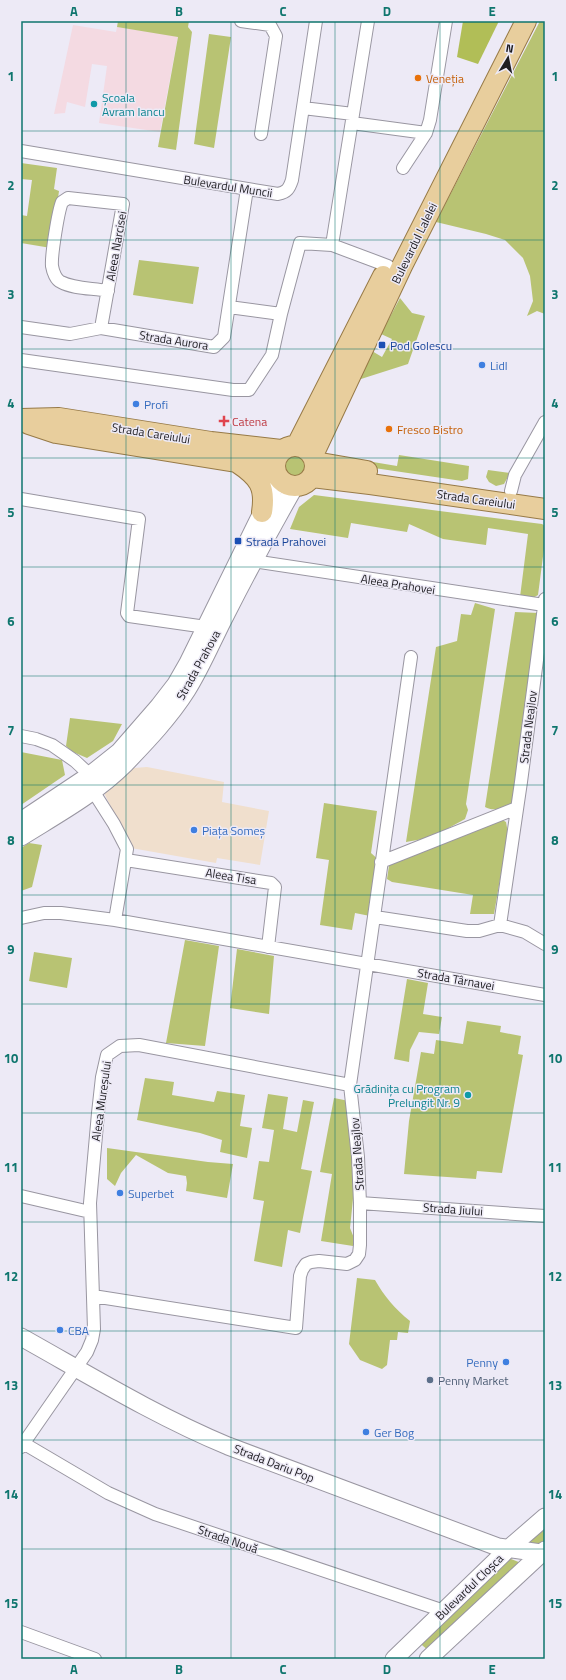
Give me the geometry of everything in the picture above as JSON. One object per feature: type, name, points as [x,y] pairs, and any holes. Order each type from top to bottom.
[{"type":"main road","name":"Bulevardul Lalelei","points":[[296,465],[388,266],[517,25]]},
{"type":"main road","name":"Bulevardul Lalelei","points":[[296,465],[327,425],[517,25]]},
{"type":"main road","name":"Strada Careiului","points":[[21,420],[59,418],[204,441],[370,484],[545,509]]},
{"type":"main road","name":"Strada Careiului","points":[[21,420],[56,433],[236,462],[356,469],[545,497]]},
{"type":"main road","points":[[327,425],[328,439],[333,450],[356,469]]},
{"type":"main road","points":[[236,462],[251,471],[261,486],[263,494],[262,512]]},
{"type":"street","points":[[242,21],[270,26],[276,36],[261,134]]},
{"type":"street","name":"Bulevardul Muncii","points":[[21,151],[278,194],[286,192],[290,188],[316,21]]},
{"type":"street","points":[[332,245],[368,21]]},
{"type":"street","points":[[403,168],[426,133],[435,94],[446,21]]},
{"type":"street","points":[[303,108],[426,133]]},
{"type":"street","name":"Strada Aurora","points":[[21,327],[70,334],[101,328],[214,347],[224,337],[247,188]]},
{"type":"street","name":"Aleea Narcisei","points":[[101,328],[108,290],[123,204],[68,198],[62,202],[58,217],[52,262],[56,276],[60,282],[71,285],[108,290]]},
{"type":"street","points":[[21,360],[233,390],[249,390],[272,355],[281,314],[300,243],[332,245],[388,266]]},
{"type":"street","points":[[229,307],[281,314]]},
{"type":"street","points":[[511,492],[515,475],[545,422]]},
{"type":"street","name":"Strada Prahova","points":[[21,837],[91,783],[160,706],[184,670],[262,512],[296,465]]},
{"type":"street","name":"Strada Prahova","points":[[21,821],[124,764],[170,714],[199,669],[253,561],[296,465]]},
{"type":"street","points":[[21,499],[139,519],[127,613],[129,616],[206,627]]},
{"type":"street","name":"Aleea Prahovei","points":[[253,561],[544,602]]},
{"type":"street","name":"Strada Neajlov","points":[[500,925],[544,602]]},
{"type":"street","name":"Strada Neajlov","points":[[93,1296],[296,1328],[302,1270],[306,1264],[319,1261],[347,1264],[355,1260],[359,1254],[360,1203],[358,1157],[350,1085],[411,657]]},
{"type":"street","points":[[21,736],[36,739],[52,745],[75,761],[91,783],[127,849],[115,920]]},
{"type":"street","points":[[381,862],[517,808]]},
{"type":"street","name":"Aleea Tisa","points":[[126,860],[271,883],[275,887],[268,947]]},
{"type":"street","points":[[21,918],[44,913],[61,913],[115,920],[367,964]]},
{"type":"street","points":[[375,917],[467,931],[480,931],[500,925],[525,932],[545,944]]},
{"type":"street","name":"Strada Târnavei","points":[[367,964],[545,995]]},
{"type":"street","name":"Aleea Mureșului","points":[[22,1445],[87,1352],[92,1340],[94,1329],[90,1212],[102,1077],[107,1055],[120,1046],[139,1045],[350,1085]]},
{"type":"street","points":[[21,1196],[90,1212]]},
{"type":"street","name":"Strada Jiului","points":[[360,1203],[545,1216]]},
{"type":"street","name":"Strada Dariu Pop","points":[[21,1337],[169,1419],[215,1441],[391,1508],[508,1549],[543,1552]]},
{"type":"street","name":"Strada Nouă","points":[[22,1445],[108,1493],[140,1508],[444,1611]]},
{"type":"street","name":"Bulevardul Cloșca","points":[[394,1659],[508,1549],[545,1517]]},
{"type":"street","name":"Bulevardul Cloșca","points":[[429,1659],[543,1552]]},
{"type":"street","points":[[21,1632],[95,1659]]},
{"type":"shaded area","points":[[73,25],[116,32],[117,27],[178,36],[160,132],[99,123],[107,66],[92,64],[85,107],[67,102],[65,113],[54,114]]},
{"type":"shaded area","name":"Piața Someș","points":[[147,767],[224,782],[222,802],[269,811],[260,865],[217,858],[216,863],[131,848],[104,793],[134,768]]},
{"type":"green space","points":[[118,21],[189,21],[188,27],[192,32],[176,150],[158,147],[178,37],[117,27]]},
{"type":"green space","points":[[463,21],[499,21],[478,64],[457,57]]},
{"type":"green space","points":[[540,21],[545,21],[545,314],[537,311],[527,316],[533,301],[530,276],[523,258],[505,240],[436,222]]},
{"type":"green space","points":[[209,34],[231,37],[214,148],[194,144]]},
{"type":"green space","points":[[21,163],[57,168],[54,189],[59,191],[51,248],[21,243],[21,215],[27,216],[32,180],[21,179]]},
{"type":"green space","points":[[139,260],[199,267],[193,304],[133,295]]},
{"type":"green space","points":[[400,298],[412,313],[425,316],[408,364],[361,379],[361,374],[372,351],[382,357],[392,339],[381,334]]},
{"type":"green space","points":[[296,451],[305,455],[309,464],[305,473],[296,477],[287,473],[283,464],[287,455]]},
{"type":"green space","points":[[399,455],[469,466],[468,479],[462,481],[354,465],[355,459],[397,466]]},
{"type":"green space","points":[[488,470],[510,473],[504,484],[496,486],[489,482],[486,477]]},
{"type":"green space","points":[[314,495],[542,524],[545,526],[545,541],[538,595],[531,599],[520,597],[528,534],[488,528],[486,545],[443,539],[409,524],[407,532],[351,523],[348,538],[290,529],[299,507]]},
{"type":"green space","points":[[475,603],[495,609],[466,804],[468,810],[465,819],[445,830],[423,839],[406,842],[436,647],[457,641],[461,614],[471,615]]},
{"type":"green space","points":[[515,612],[539,613],[512,803],[502,808],[492,809],[485,807]]},
{"type":"green space","points":[[70,718],[122,724],[113,741],[87,758],[73,752],[66,746]]},
{"type":"green space","points":[[21,752],[62,760],[65,775],[21,805]]},
{"type":"green space","points":[[324,803],[377,811],[371,853],[381,862],[375,917],[355,913],[352,930],[320,925],[329,860],[316,858]]},
{"type":"green space","points":[[497,817],[506,822],[508,833],[494,914],[470,914],[473,895],[392,882],[387,879],[390,859]]},
{"type":"green space","points":[[29,843],[42,845],[32,887],[21,891],[21,848]]},
{"type":"green space","points":[[185,940],[219,946],[205,1046],[166,1043]]},
{"type":"green space","points":[[237,949],[274,956],[269,1014],[230,1008]]},
{"type":"green space","points":[[34,952],[72,958],[67,988],[29,981]]},
{"type":"green space","points":[[407,979],[428,983],[423,1014],[442,1017],[439,1034],[419,1032],[410,1050],[409,1062],[394,1059]]},
{"type":"green space","points":[[467,1021],[501,1026],[500,1032],[521,1036],[518,1054],[523,1055],[502,1173],[477,1171],[476,1179],[404,1174],[409,1121],[421,1052],[434,1054],[436,1040],[463,1044]]},
{"type":"green space","points":[[145,1078],[174,1082],[172,1095],[214,1102],[217,1091],[245,1095],[240,1126],[252,1128],[247,1158],[220,1152],[222,1140],[200,1133],[137,1120]]},
{"type":"green space","points":[[268,1094],[288,1097],[283,1129],[297,1132],[303,1100],[314,1102],[301,1169],[312,1171],[300,1233],[288,1230],[282,1267],[254,1261],[264,1201],[253,1199],[259,1161],[269,1162],[274,1130],[262,1128]]},
{"type":"green space","points":[[334,1098],[349,1101],[354,1189],[350,1228],[354,1238],[353,1246],[321,1241],[332,1174],[320,1172]]},
{"type":"green space","points":[[107,1148],[233,1164],[227,1198],[186,1191],[186,1176],[168,1173],[136,1155],[121,1173],[115,1186],[107,1179]]},
{"type":"green space","points":[[357,1278],[375,1280],[390,1302],[410,1321],[408,1333],[398,1332],[397,1340],[390,1340],[387,1365],[382,1369],[360,1360],[349,1344]]},
{"type":"green space","points":[[545,1519],[545,1542],[540,1547],[519,1542]]},
{"type":"green space","points":[[504,1556],[526,1565],[429,1651],[416,1640]]},
{"type":"place","name":"Veneția","points":[[418,78]]},
{"type":"place","name":"Școala Avram Iancu","points":[[94,104]]},
{"type":"place","name":"Pod Golescu","points":[[382,345]]},
{"type":"place","name":"Lidl","points":[[482,365]]},
{"type":"place","name":"Profi","points":[[136,404]]},
{"type":"place","name":"Catena","points":[[224,421]]},
{"type":"place","name":"Fresco Bistro","points":[[389,429]]},
{"type":"place","name":"Strada Prahovei","points":[[238,541]]},
{"type":"place","name":"Piața Someș","points":[[194,830]]},
{"type":"place","name":"Grădinița cu Program Prelungit Nr. 9","points":[[468,1095]]},
{"type":"place","name":"Superbet","points":[[120,1193]]},
{"type":"place","name":"CBA","points":[[60,1330]]},
{"type":"place","name":"Penny","points":[[506,1362]]},
{"type":"place","name":"Penny Market","points":[[430,1380]]},
{"type":"place","name":"Ger Bog","points":[[366,1432]]}]
